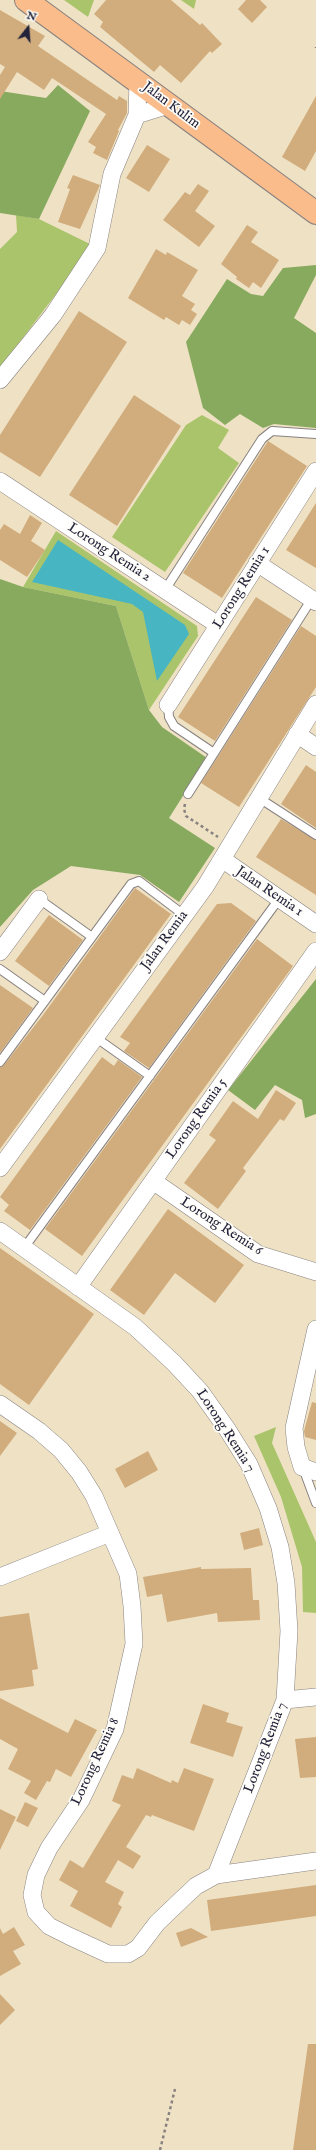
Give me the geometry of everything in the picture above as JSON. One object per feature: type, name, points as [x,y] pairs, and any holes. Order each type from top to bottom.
[{"type":"main road","name":"Jalan Kulim","points":[[26,0],[316,213]]},
{"type":"street","points":[[0,380],[53,315],[97,248],[112,174],[137,115],[138,82]]},
{"type":"street","points":[[137,115],[169,105]]},
{"type":"street","name":"Lorong Remia 1","points":[[168,705],[316,471]]},
{"type":"street","name":"Lorong Remia 2","points":[[0,481],[218,625]]},
{"type":"street","points":[[258,564],[315,598]]},
{"type":"street","name":"Jalan Remia","points":[[0,1168],[184,915],[222,859],[316,704]]},
{"type":"street","points":[[297,734],[316,747]]},
{"type":"street","name":"Jalan Remia 1","points":[[222,859],[316,924]]},
{"type":"street","points":[[0,952],[39,899]]},
{"type":"street","name":"Lorong Remia 5","points":[[78,1286],[316,951]]},
{"type":"street","name":"Lorong Remia 6","points":[[153,1181],[258,1254],[316,1272]]},
{"type":"street","name":"Lorong Remia 7","points":[[0,1231],[135,1327],[174,1363],[200,1391],[249,1464],[268,1508],[280,1547],[286,1583],[289,1631],[285,1700],[216,1875]]},
{"type":"street","points":[[309,1470],[296,1447],[294,1428],[316,1329]]},
{"type":"street","name":"Lorong Remia 8","points":[[0,1404],[39,1431],[61,1450],[75,1467],[94,1496],[128,1574],[132,1606],[134,1644],[115,1729],[81,1800],[49,1848],[36,1875],[32,1895],[36,1912],[49,1926],[108,1954],[128,1954],[138,1948],[158,1923],[196,1886],[216,1875]]},
{"type":"street","points":[[0,1577],[110,1533]]},
{"type":"street","points":[[285,1700],[316,1697]]},
{"type":"street","points":[[216,1875],[316,1861]]},
{"type":"lane","points":[[165,590],[262,439],[272,431],[316,434]]},
{"type":"lane","points":[[188,794],[315,598]]},
{"type":"lane","points":[[168,705],[169,717],[174,726],[214,753]]},
{"type":"lane","points":[[259,798],[316,835]]},
{"type":"lane","points":[[0,1062],[131,884],[140,881],[184,915]]},
{"type":"lane","points":[[39,899],[92,937]]},
{"type":"lane","points":[[24,1248],[279,899]]},
{"type":"lane","points":[[0,970],[45,1001]]},
{"type":"lane","points":[[95,1037],[150,1076]]},
{"type":"lane","points":[[309,1470],[316,1503]]},
{"type":"path","points":[[188,794],[184,810],[186,816],[231,844]]},
{"type":"path","points":[[160,2150],[175,2089]]},
{"type":"green space","points":[[64,0],[94,0],[88,17]]},
{"type":"green space","points":[[181,0],[196,0],[194,9]]},
{"type":"green space","points":[[58,85],[90,111],[39,219],[0,213],[0,91],[46,98]]},
{"type":"green space","points":[[16,215],[39,219],[90,244],[78,265],[0,368],[0,249],[17,232]]},
{"type":"green space","points":[[316,265],[316,275],[294,318],[316,333],[316,428],[274,424],[263,428],[240,414],[225,425],[203,408],[186,342],[227,279],[251,294],[263,296],[283,268]]},
{"type":"green space","points":[[202,415],[229,430],[218,448],[239,463],[165,572],[112,537],[186,425]]},
{"type":"green space","points":[[56,531],[197,626],[198,636],[149,710],[116,606],[23,587]]},
{"type":"green space","points":[[0,579],[23,587],[116,606],[149,710],[162,727],[207,758],[169,818],[215,848],[179,902],[140,875],[71,866],[33,890],[0,927]]},
{"type":"green space","points":[[316,979],[316,1114],[305,1118],[302,1100],[275,1085],[255,1110],[228,1090]]},
{"type":"green space","points":[[276,1427],[272,1443],[316,1542],[316,1613],[303,1612],[302,1567],[281,1497],[254,1436]]},
{"type":"water","points":[[58,540],[185,625],[189,634],[157,681],[143,612],[132,604],[32,582]]},
{"type":"building","points":[[106,0],[171,0],[200,25],[202,23],[222,44],[212,53],[210,51],[181,83],[160,65],[154,72],[100,27],[103,22],[94,14]]},
{"type":"building","points":[[246,0],[260,0],[267,7],[252,23],[238,9]]},
{"type":"building","points":[[0,10],[45,36],[38,46],[117,100],[119,96],[127,101],[127,113],[118,130],[119,131],[107,160],[93,153],[96,147],[88,142],[106,114],[52,78],[44,90],[17,72],[0,99],[0,75],[5,67],[0,64]]},
{"type":"building","points":[[316,96],[316,151],[305,171],[282,157]]},
{"type":"building","points":[[147,145],[170,159],[149,192],[126,178]]},
{"type":"building","points":[[73,175],[100,185],[80,229],[58,222],[70,189],[67,188]]},
{"type":"building","points":[[198,184],[209,191],[195,211],[215,226],[199,247],[163,220],[185,192],[190,195]]},
{"type":"building","points":[[247,225],[258,232],[251,242],[279,260],[261,288],[253,282],[249,288],[236,279],[237,277],[221,264]]},
{"type":"building","points":[[156,249],[166,255],[167,252],[198,270],[182,296],[195,304],[191,310],[197,314],[190,325],[182,320],[179,325],[166,317],[164,320],[128,298]]},
{"type":"building","points":[[79,311],[127,342],[40,477],[0,452],[0,435]]},
{"type":"building","points":[[134,395],[181,426],[117,526],[69,495]]},
{"type":"building","points":[[268,441],[307,466],[222,598],[183,573]]},
{"type":"building","points":[[316,503],[316,568],[286,550]]},
{"type":"building","points":[[30,515],[42,523],[31,541],[45,550],[27,577],[0,560],[0,530],[4,524],[20,534]]},
{"type":"building","points":[[256,597],[292,620],[215,741],[178,717]]},
{"type":"building","points":[[301,626],[316,636],[316,687],[239,807],[201,783]]},
{"type":"building","points":[[306,765],[316,772],[316,828],[281,804]]},
{"type":"building","points":[[281,819],[316,840],[316,895],[256,857]]},
{"type":"building","points":[[135,888],[171,914],[0,1149],[0,1067],[4,1065],[43,1015]]},
{"type":"building","points":[[231,903],[256,921],[149,1068],[124,1051],[130,1043],[120,1037],[217,904]]},
{"type":"building","points":[[49,915],[83,940],[49,986],[15,961]]},
{"type":"building","points":[[257,939],[293,966],[82,1256],[45,1229]]},
{"type":"building","points":[[0,985],[33,1008],[0,1053]]},
{"type":"building","points":[[102,1057],[114,1066],[118,1060],[142,1077],[30,1230],[4,1211],[9,1205],[0,1197]]},
{"type":"building","points":[[276,1090],[296,1103],[284,1121],[280,1119],[243,1168],[246,1171],[218,1209],[184,1183],[216,1140],[209,1135],[233,1101],[258,1119]]},
{"type":"building","points":[[168,1209],[244,1265],[215,1303],[175,1273],[144,1315],[110,1290]]},
{"type":"building","points":[[0,1248],[94,1314],[29,1405],[0,1384]]},
{"type":"building","points":[[312,1402],[316,1403],[316,1440],[305,1437],[304,1431]]},
{"type":"building","points":[[0,1421],[17,1433],[0,1456]]},
{"type":"building","points":[[148,1451],[158,1470],[125,1488],[115,1469]]},
{"type":"building","points":[[259,1528],[263,1545],[244,1550],[240,1533]]},
{"type":"building","points":[[201,1567],[201,1569],[251,1568],[253,1600],[259,1600],[260,1620],[218,1622],[217,1613],[167,1622],[162,1594],[147,1597],[143,1577]]},
{"type":"building","points":[[29,1613],[38,1669],[32,1670],[34,1686],[0,1691],[0,1617]]},
{"type":"building","points":[[0,1698],[68,1733],[75,1719],[97,1730],[71,1777],[56,1769],[50,1782],[47,1781],[36,1800],[24,1793],[31,1781],[8,1769],[18,1749],[0,1739]]},
{"type":"building","points":[[203,1704],[229,1713],[226,1722],[243,1727],[233,1757],[190,1743]]},
{"type":"building","points":[[316,1737],[316,1777],[300,1778],[295,1739]]},
{"type":"building","points":[[137,1768],[171,1783],[172,1780],[178,1783],[184,1768],[214,1779],[194,1831],[152,1815],[151,1817],[146,1815],[126,1847],[141,1856],[133,1869],[118,1860],[105,1882],[124,1892],[118,1904],[122,1907],[111,1928],[70,1906],[78,1891],[59,1880],[70,1860],[83,1868],[121,1805],[112,1801],[122,1775],[133,1779]]},
{"type":"building","points":[[25,1802],[38,1808],[28,1827],[16,1821]]},
{"type":"building","points":[[0,1809],[16,1817],[0,1850]]},
{"type":"building","points":[[316,1885],[316,1916],[211,1931],[207,1900]]},
{"type":"building","points":[[14,1927],[25,1945],[13,1951],[21,1964],[0,1976],[0,1928],[3,1934]]},
{"type":"building","points":[[191,1928],[208,1937],[181,1947],[176,1933]]},
{"type":"building","points":[[0,1994],[15,2010],[0,2025]]},
{"type":"building","points":[[308,2044],[316,2044],[316,2150],[293,2150]]}]
